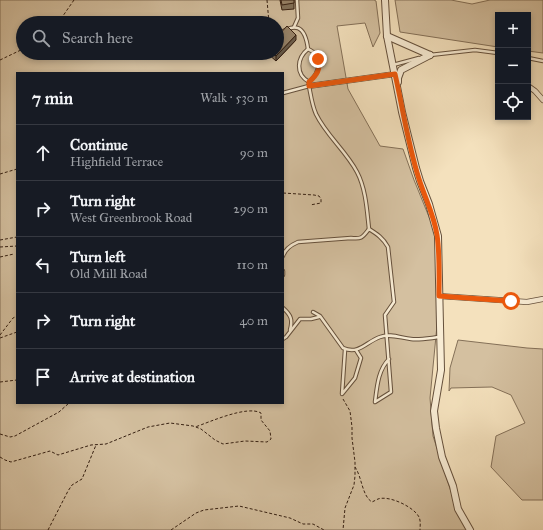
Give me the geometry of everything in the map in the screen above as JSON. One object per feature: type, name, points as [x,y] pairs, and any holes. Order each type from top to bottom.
[{"type":"street","points":[[385,0],[387,36],[400,96]]},
{"type":"street","points":[[387,36],[430,55]]},
{"type":"street","points":[[430,55],[401,70],[398,78],[402,112],[418,175],[429,204],[436,229],[439,259],[441,375],[434,412],[436,428],[442,457],[453,486],[458,509],[470,530]]},
{"type":"street","points":[[309,84],[395,74]]},
{"type":"street","points":[[531,88],[543,100]]},
{"type":"street","points":[[439,296],[526,302],[543,299]]},
{"type":"lane","points":[[284,31],[294,26],[298,18],[297,0]]},
{"type":"lane","points":[[284,93],[309,84],[318,72],[320,65],[315,55],[308,49],[307,40],[304,34],[294,26]]},
{"type":"lane","points":[[308,49],[301,55],[298,61],[299,69],[309,84],[312,103],[316,113],[322,124],[348,158],[357,173],[364,192],[369,229],[379,236],[388,247],[394,302],[385,315],[388,336],[391,392],[375,402],[377,382],[384,364],[389,359]]},
{"type":"lane","points":[[393,65],[430,55],[475,50],[495,53]]},
{"type":"lane","points":[[531,59],[543,61]]},
{"type":"lane","points":[[284,252],[292,244],[298,242],[359,239],[369,229]]},
{"type":"lane","points":[[284,309],[292,319],[290,333]]},
{"type":"lane","points":[[313,312],[320,316],[336,341],[345,350],[349,351],[356,350],[380,337],[388,336],[413,339],[440,337]]},
{"type":"lane","points":[[284,338],[290,333],[300,319],[311,319],[320,316]]},
{"type":"lane","points":[[345,350],[342,394],[355,378],[360,358],[356,350]]},
{"type":"path","points":[[63,16],[74,0]]},
{"type":"path","points":[[267,0],[268,16]]},
{"type":"path","points":[[0,60],[16,52]]},
{"type":"path","points":[[0,174],[16,169]]},
{"type":"path","points":[[284,193],[314,195],[319,196],[321,199],[321,202],[310,204]]},
{"type":"path","points":[[0,240],[16,237]]},
{"type":"path","points":[[0,247],[16,246]]},
{"type":"path","points":[[0,257],[14,254]]},
{"type":"path","points":[[0,335],[13,318],[16,316]]},
{"type":"path","points":[[0,338],[16,332]]},
{"type":"path","points":[[0,382],[16,380]]},
{"type":"path","points":[[342,397],[350,411],[355,466],[354,485],[345,508],[343,530]]},
{"type":"path","points":[[0,434],[10,437],[15,436],[59,412],[68,404]]},
{"type":"path","points":[[0,457],[14,462],[50,451],[58,455],[77,448],[106,444],[142,429],[170,423],[201,429],[215,440],[223,444],[245,441],[266,442],[271,439],[270,432],[261,420],[260,413],[255,411],[239,412],[195,427]]},
{"type":"path","points":[[48,530],[72,485],[82,479],[96,445]]},
{"type":"path","points":[[355,466],[359,472],[364,489],[370,501],[372,502],[379,498],[398,501],[412,509],[419,516],[420,530]]},
{"type":"path","points":[[171,530],[196,513],[204,510],[239,506],[290,518],[303,524],[313,524],[324,530]]},
{"type":"shaded area","points":[[0,0],[376,1],[380,33],[373,47],[365,23],[337,26],[348,89],[380,146],[403,149],[436,234],[438,315],[430,398],[433,436],[458,513],[468,530],[0,530]]},
{"type":"shaded area","points":[[395,0],[451,0],[472,4],[490,0],[543,0],[543,53],[531,51],[531,12],[495,12],[495,47],[400,32]]},
{"type":"shaded area","points":[[458,340],[543,349],[543,500],[522,500],[491,467],[496,436],[525,423],[511,395],[492,387],[451,388],[449,391],[450,368]]},
{"type":"building","points":[[281,0],[294,0],[294,3],[282,5]]},
{"type":"building","points":[[287,26],[296,35],[284,48],[284,29]]},
{"type":"route","points":[[318,59],[320,65],[318,72],[309,82],[309,86],[395,74],[402,112],[416,168],[429,204],[438,236],[439,296],[511,301]]}]
